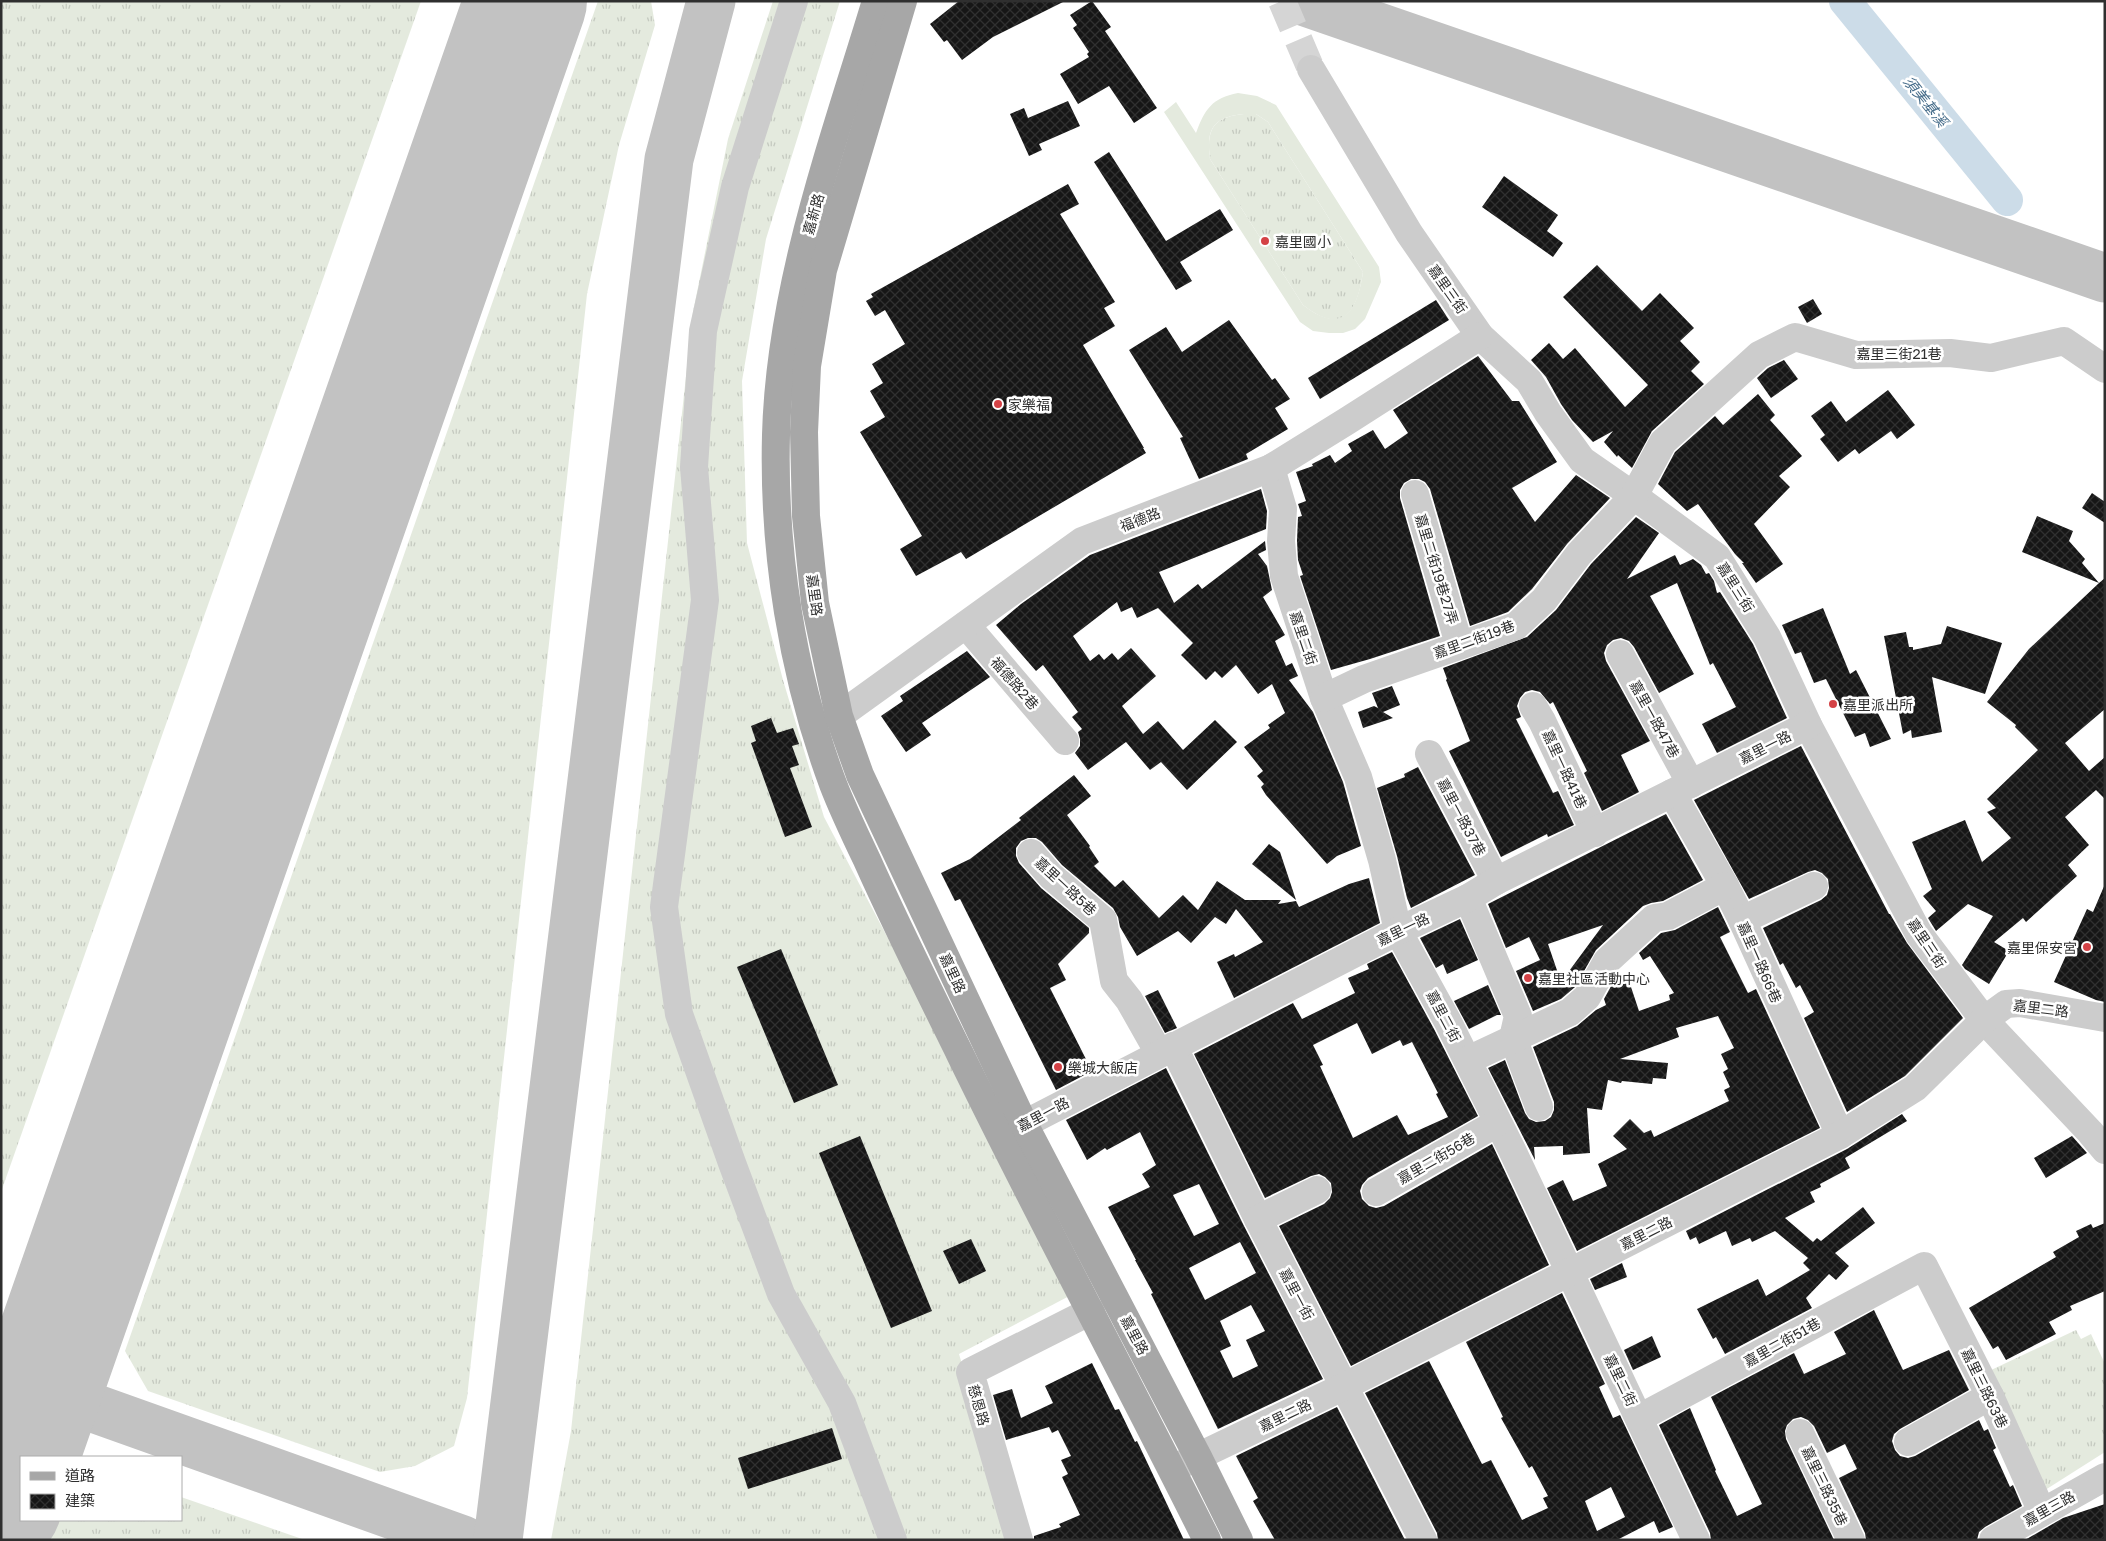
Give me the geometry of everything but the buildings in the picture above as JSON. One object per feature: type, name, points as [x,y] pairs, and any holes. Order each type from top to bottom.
[{"type":"main road","name":"嘉新路","points":[[776,432],[783,350],[798,267],[876,1]]},
{"type":"main road","name":"嘉新路","points":[[807,366],[823,270],[903,1]]},
{"type":"main road","name":"嘉里路","points":[[807,366],[804,432],[806,516],[833,784],[868,863],[1000,1136],[1207,1540]]},
{"type":"main road","name":"嘉里路","points":[[776,432],[776,481],[784,579],[796,654],[826,718],[860,775],[1024,1124],[1198,1457],[1239,1540]]},
{"type":"street","points":[[794,1],[734,187],[704,331],[694,467],[705,600],[664,907],[679,1014],[728,1154],[781,1294],[842,1403],[893,1540]]},
{"type":"street","name":"嘉里三街","points":[[1311,69],[1409,232],[1480,336],[1529,381],[1548,414],[1582,460],[1717,557],[1768,637],[1808,725],[1919,934],[1984,1020],[2105,1150]]},
{"type":"street","name":"福德路","points":[[826,718],[966,626],[1082,541],[1271,468],[1480,336]]},
{"type":"street","name":"嘉里三街21巷","points":[[1634,496],[1663,442],[1758,355],[1795,337],[1856,355],[1950,354],[1992,358],[2064,341],[2105,369]]},
{"type":"street","name":"嘉里二街","points":[[1271,468],[1283,509],[1281,540],[1284,576],[1324,698],[1358,777],[1382,860],[1398,931],[1468,1060],[1696,1540]]},
{"type":"street","name":"嘉里二街19巷27弄","points":[[1415,494],[1459,644]]},
{"type":"street","name":"嘉里二街19巷","points":[[1324,698],[1364,679],[1459,644],[1516,626],[1544,600],[1579,554],[1634,496]]},
{"type":"street","name":"福德路2巷","points":[[966,626],[1064,741]]},
{"type":"street","name":"嘉里一路47巷","points":[[1620,654],[1682,789]]},
{"type":"street","name":"嘉里一路41巷","points":[[1533,706],[1595,832]]},
{"type":"street","name":"嘉里一路","points":[[1000,1136],[1398,931],[1468,898],[1496,881],[1808,725]]},
{"type":"street","name":"嘉里一路37巷","points":[[1429,754],[1496,881]]},
{"type":"street","name":"嘉里一路66巷","points":[[1682,789],[1840,1135]]},
{"type":"street","name":"嘉里一路5巷","points":[[1031,853],[1051,876],[1103,920],[1114,981],[1166,1050]]},
{"type":"street","points":[[1468,1060],[1570,1012],[1588,997],[1607,961],[1654,918],[1668,916],[1725,886]]},
{"type":"street","points":[[1742,920],[1814,886]]},
{"type":"street","points":[[1468,898],[1518,1016],[1512,1038],[1539,1107]]},
{"type":"street","name":"嘉里二路","points":[[1172,1469],[1345,1386],[1840,1135],[1915,1088],[1984,1020],[2006,1004],[2020,1003],[2104,1022]]},
{"type":"street","name":"嘉里一街","points":[[1166,1050],[1258,1219],[1423,1540]]},
{"type":"street","name":"嘉里二街56巷","points":[[1376,1192],[1497,1123]]},
{"type":"street","points":[[1258,1219],[1317,1190]]},
{"type":"street","name":"嘉里三路63巷","points":[[1924,1266],[1990,1396],[2042,1512]]},
{"type":"street","name":"嘉里二街51巷","points":[[1639,1418],[1924,1266]]},
{"type":"street","name":"慈恩路","points":[[1019,1540],[970,1372],[1091,1311]]},
{"type":"street","points":[[1908,1442],[1990,1396]]},
{"type":"street","name":"嘉里三路35巷","points":[[1800,1433],[1851,1540]]},
{"type":"street","name":"嘉里三路","points":[[1993,1540],[2105,1477]]},
{"type":"green space","points":[[1,1],[421,1],[1,1192]]},
{"type":"green space","points":[[598,1],[651,1],[655,25],[619,145],[587,294],[467,1398],[454,1446],[415,1466],[380,1472],[148,1391],[125,1351]]},
{"type":"green space","points":[[773,1],[840,1],[766,239],[742,381],[747,543],[783,680],[824,817],[1075,1293],[959,1354],[1014,1540],[551,1540],[571,1431],[693,312],[728,139]]},
{"type":"green space","points":[[1238,93],[1257,96],[1276,105],[1379,267],[1381,282],[1365,319],[1355,329],[1343,333],[1313,331],[1300,322],[1164,112],[1176,102],[1196,133],[1206,111],[1216,102],[1229,95]],"holes":[[[1244,114],[1256,114],[1268,122],[1363,272],[1357,299],[1352,308],[1338,319],[1317,314],[1303,305],[1210,159],[1209,140],[1214,126],[1225,118]]]},
{"type":"green space","points":[[1244,114],[1256,114],[1268,122],[1363,272],[1357,299],[1346,316],[1338,319],[1328,319],[1303,305],[1210,159],[1209,140],[1214,126],[1225,118]]},
{"type":"green space","points":[[2076,1330],[2081,1339],[2091,1334],[2105,1364],[2105,1452],[2042,1492],[1989,1371]]},
{"type":"green space","points":[[182,1497],[305,1540],[48,1540],[54,1521],[182,1521]]},
{"type":"waterway","name":"須美基溪","points":[[1845,1],[2007,200]]},
{"type":"taxiway","points":[[498,1540],[669,159],[711,1]]},
{"type":"taxiway","points":[[1303,1],[2105,278]]},
{"type":"taxiway","points":[[1,1375],[463,1540]]},
{"type":"runway","points":[[1,1504],[526,1]]},
{"type":"tunnel","points":[[1282,1],[1311,69]]},
{"type":"place","name":"嘉里國小","points":[[1265,241]]},
{"type":"place","name":"家樂福","points":[[998,404]]},
{"type":"place","name":"嘉里派出所","points":[[1833,704]]},
{"type":"place","name":"嘉里保安宮","points":[[2087,947]]},
{"type":"place","name":"嘉里社區活動中心","points":[[1528,978]]},
{"type":"place","name":"樂城大飯店","points":[[1058,1067]]}]
